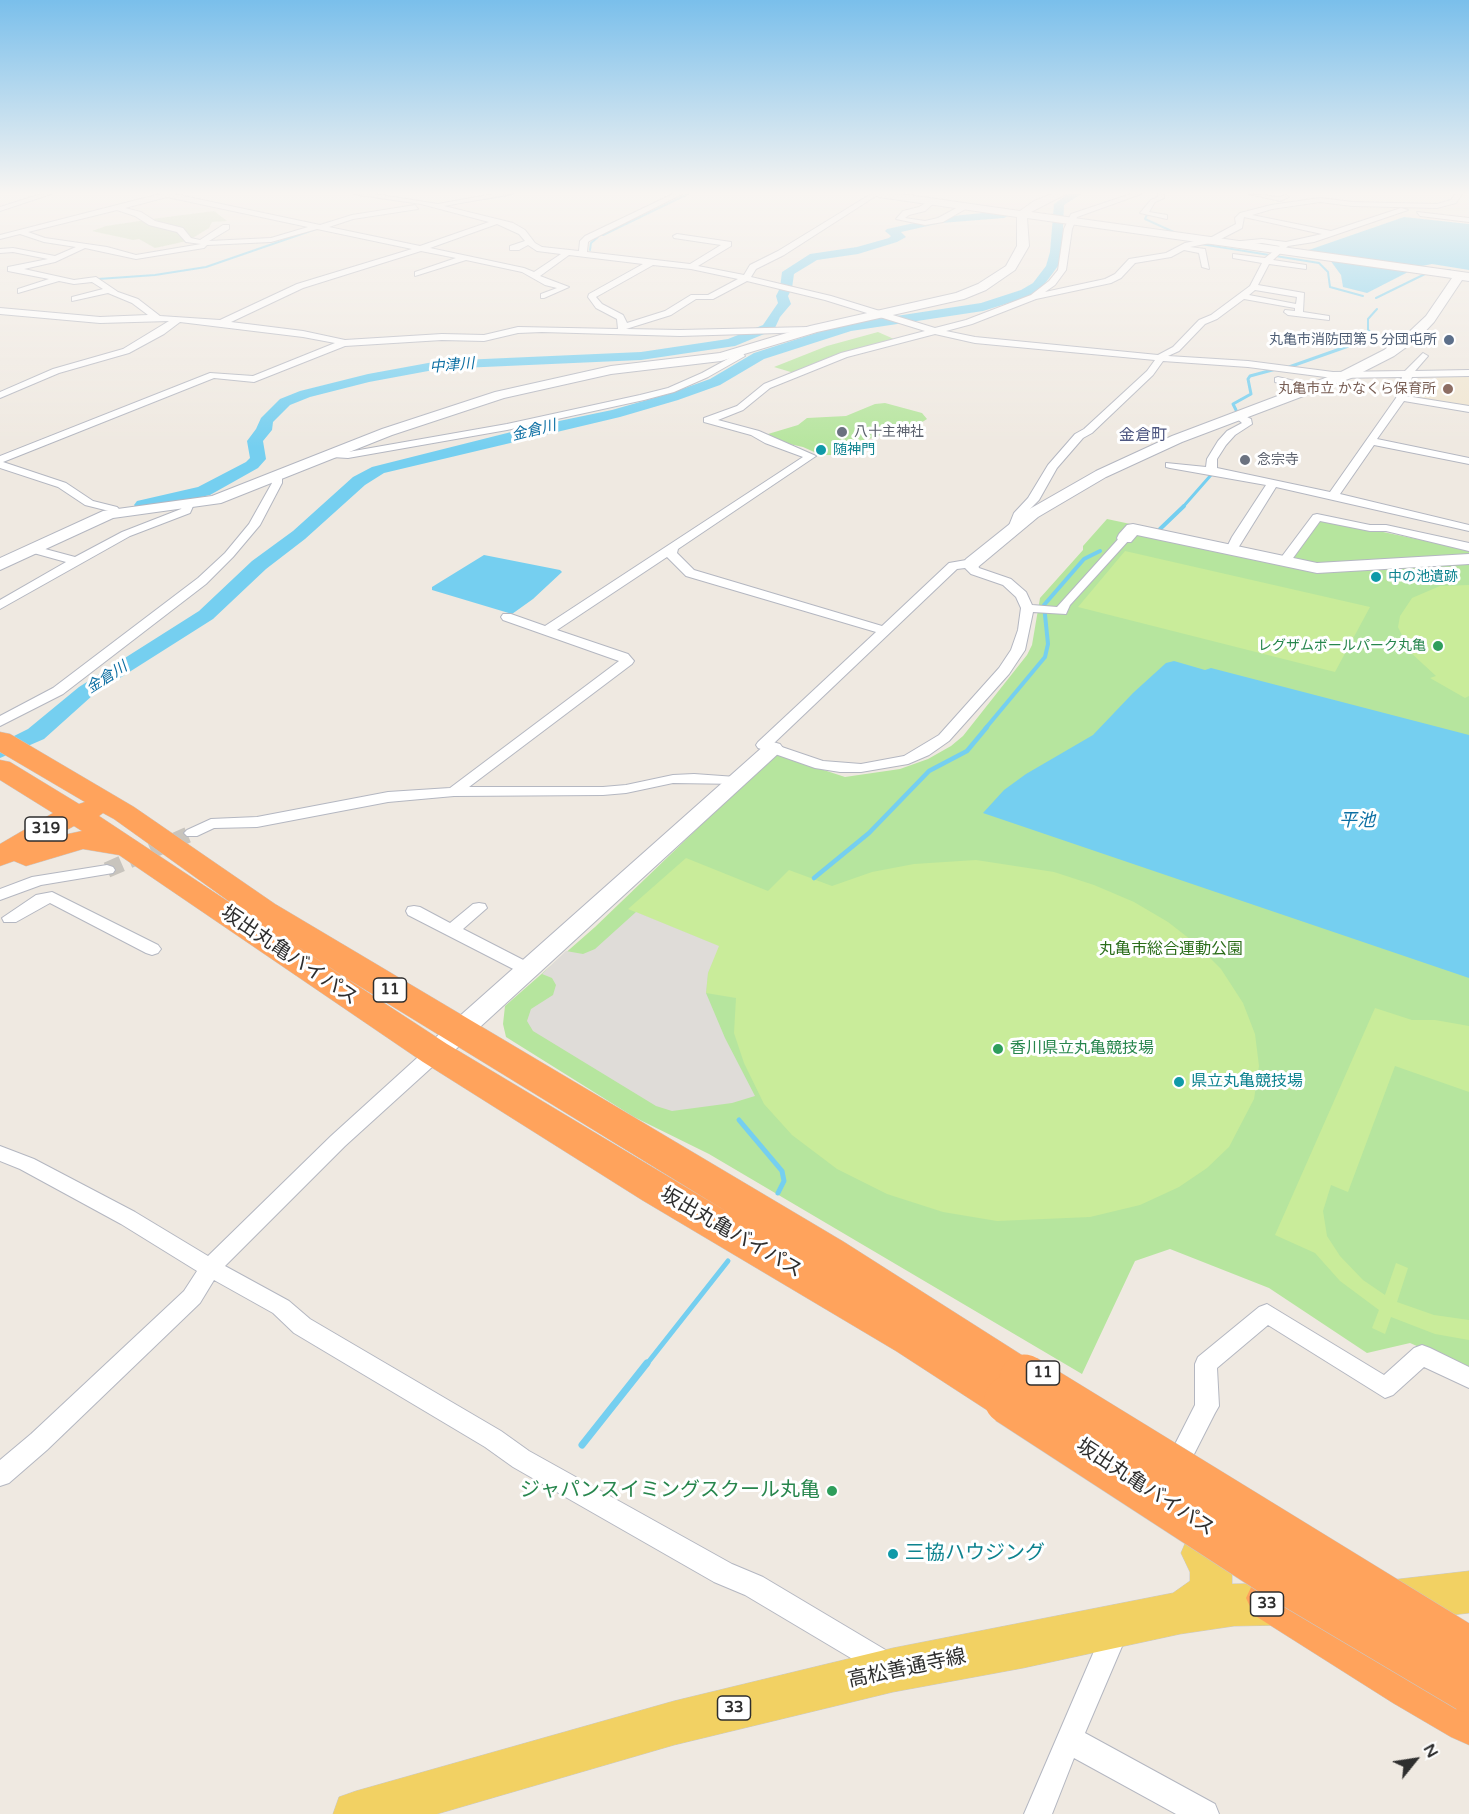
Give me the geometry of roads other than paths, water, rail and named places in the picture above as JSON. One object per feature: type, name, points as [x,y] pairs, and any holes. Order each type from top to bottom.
[{"type":"highway","name":"坂出丸亀バイパス","points":[[0,740],[37,777],[86,814],[264,910],[447,1042],[660,1172],[911,1338],[1016,1389],[1469,1652]]},
{"type":"highway","name":"坂出丸亀バイパス","points":[[0,768],[37,777],[145,859],[330,985],[447,1042]]},
{"type":"highway","points":[[10,858],[55,813],[86,814]]},
{"type":"highway","points":[[10,858],[70,842],[86,814]]},
{"type":"highway","points":[[86,814],[97,845],[244,941],[330,985]]},
{"type":"highway","points":[[660,1172],[1202,1553],[1296,1603],[1411,1685],[1469,1719]]},
{"type":"highway","name":"11","points":[[660,1172],[763,1203],[914,1291],[1326,1547],[1469,1626]]},
{"type":"highway","name":"坂出丸亀バイパス","points":[[1016,1389],[1272,1571],[1469,1688]]},
{"type":"main road","points":[[1296,1603],[1330,1599],[1341,1587],[1338,1563],[1326,1547]]},
{"type":"main road","points":[[1180,1613],[1204,1597],[1211,1589],[1211,1570],[1202,1553]]},
{"type":"main road","name":"高松善通寺線","points":[[356,1814],[674,1723],[893,1670],[1180,1613],[1234,1605],[1365,1604],[1469,1592]]},
{"type":"main road","points":[[1411,1685],[1377,1652],[1366,1623],[1376,1612],[1418,1598]]},
{"type":"street","points":[[21,291],[34,289],[59,279],[75,282],[93,279],[110,290],[135,301],[157,318]]},
{"type":"street","points":[[220,323],[300,286],[324,279]]},
{"type":"street","points":[[541,279],[548,283],[565,287],[544,296]]},
{"type":"street","points":[[618,329],[623,321],[615,313],[599,306],[592,297],[593,294],[621,279]]},
{"type":"street","points":[[618,329],[668,313],[694,297],[710,297],[745,279]]},
{"type":"street","points":[[749,279],[828,298],[975,340],[1345,375],[1465,373],[1469,359]]},
{"type":"street","points":[[0,565],[102,516],[215,500],[332,453],[500,394],[611,370],[710,359],[738,353],[809,330],[885,315],[960,296],[994,279]]},
{"type":"street","points":[[1034,297],[1055,279]]},
{"type":"street","points":[[546,632],[811,456],[769,441],[755,433],[713,423],[708,420],[711,418],[740,408],[767,386],[837,357],[930,329],[969,322],[1034,297],[1113,279]]},
{"type":"street","points":[[1014,528],[1020,513],[1033,500],[1052,466],[1078,436],[1088,431],[1150,373],[1161,358],[1176,349],[1202,322],[1214,317],[1242,296],[1257,279]]},
{"type":"street","points":[[972,563],[971,567],[975,571],[1013,585],[1022,594],[1027,608],[1024,630],[1018,650],[1004,671],[944,738],[908,760],[884,765],[840,768],[820,765],[763,745],[953,566],[972,563],[1047,504],[1109,470],[1177,439],[1345,375],[1389,352],[1414,335],[1462,279]]},
{"type":"street","points":[[1254,283],[1287,285]]},
{"type":"street","points":[[1254,283],[1301,295],[1300,310]]},
{"type":"street","points":[[75,300],[110,290]]},
{"type":"street","points":[[1242,296],[1326,318]]},
{"type":"street","points":[[1284,311],[1300,310]]},
{"type":"street","points":[[0,311],[100,320],[178,319],[303,334],[345,343],[442,337],[484,338],[518,330],[618,329],[718,333],[772,329],[809,330]]},
{"type":"street","points":[[0,394],[56,371],[126,351],[161,332],[178,319]]},
{"type":"street","points":[[0,460],[213,375],[254,380],[345,343]]},
{"type":"street","points":[[332,453],[348,455],[496,429],[641,398],[671,390],[705,375],[740,356],[738,353]]},
{"type":"street","points":[[1333,496],[1401,398],[1408,374],[1423,356]]},
{"type":"street","points":[[1278,380],[1312,388]]},
{"type":"street","points":[[1401,398],[1469,409]]},
{"type":"street","points":[[1211,472],[1212,459],[1222,443],[1237,429],[1247,424],[1239,416]]},
{"type":"street","points":[[1370,441],[1469,460]]},
{"type":"street","points":[[0,465],[62,485],[89,503],[112,509],[117,513]]},
{"type":"street","points":[[1170,465],[1333,496],[1469,528]]},
{"type":"street","points":[[0,722],[65,686],[202,581],[229,555],[258,518],[277,483],[277,476]]},
{"type":"street","points":[[1231,551],[1272,484]]},
{"type":"street","points":[[0,605],[126,534],[186,511],[188,504]]},
{"type":"street","points":[[1284,562],[1317,517],[1370,528],[1386,528],[1469,547]]},
{"type":"street","points":[[1027,608],[1062,611],[1064,604],[1134,529],[1284,562],[1332,568],[1469,559]]},
{"type":"street","points":[[672,548],[671,554],[690,573],[883,630]]},
{"type":"street","points":[[34,550],[77,561]]},
{"type":"street","points":[[454,792],[627,661],[622,657],[507,617]]},
{"type":"street","points":[[0,712],[65,686]]},
{"type":"street","points":[[0,1475],[39,1442],[192,1297],[210,1268],[338,1141],[773,748]]},
{"type":"street","points":[[192,833],[211,824],[257,822],[388,797],[454,792],[603,791],[626,789],[673,778],[694,777],[736,781]]},
{"type":"street","points":[[0,895],[38,881],[81,876],[107,870]]},
{"type":"street","points":[[3,919],[42,899],[52,897],[152,950]]},
{"type":"street","points":[[452,930],[479,908]]},
{"type":"street","points":[[414,911],[529,970]]},
{"type":"street","points":[[0,1153],[27,1164],[128,1218],[210,1268],[281,1307],[302,1326],[493,1438],[521,1459],[723,1573],[754,1586],[893,1670]]},
{"type":"street","points":[[1180,1458],[1207,1406],[1206,1364],[1268,1313],[1385,1388],[1422,1355],[1469,1378]]},
{"type":"street","points":[[1038,1814],[1068,1739],[1118,1627]]},
{"type":"street","points":[[1068,1739],[1204,1814]]},
{"type":"water","points":[[1342,279],[1395,279],[1367,293],[1343,287]]},
{"type":"water","points":[[484,555],[562,572],[533,599],[512,614],[432,590],[432,587]]},
{"type":"water","name":"平池","points":[[1174,661],[1205,670],[1211,668],[1469,735],[1469,978],[983,813],[1004,790],[1026,774],[1093,735],[1133,693],[1166,663]]},
{"type":"waterway","points":[[98,279],[103,279]]},
{"type":"waterway","name":"中津川","points":[[786,288],[787,279]]},
{"type":"waterway","name":"金倉川","points":[[0,751],[36,734],[86,691],[206,615],[259,565],[299,535],[359,481],[378,470],[535,431],[615,414],[715,382],[759,356],[849,327],[983,307],[1026,293],[1037,286],[1043,279]]},
{"type":"waterway","points":[[1329,279],[1330,287],[1363,296]]},
{"type":"waterway","points":[[1376,298],[1415,279]]},
{"type":"waterway","name":"中津川","points":[[143,505],[204,491],[252,465],[258,459],[255,441],[264,430],[266,421],[285,402],[305,394],[368,378],[439,365],[641,356],[730,343],[769,327],[774,316],[785,304],[782,296],[785,290]]},
{"type":"waterway","points":[[1368,332],[1368,319],[1377,309]]},
{"type":"waterway","points":[[1289,367],[1357,343],[1368,332]]},
{"type":"waterway","points":[[1236,410],[1233,404],[1251,394],[1248,379],[1250,376],[1276,369]]},
{"type":"waterway","points":[[1182,507],[1211,475]]},
{"type":"waterway","points":[[1160,529],[1182,507]]},
{"type":"waterway","points":[[985,729],[1045,657],[1048,644],[1044,605],[1084,559],[1100,551]]},
{"type":"waterway","points":[[814,878],[869,833],[929,771],[967,751],[987,727]]},
{"type":"waterway","points":[[739,1120],[782,1171],[784,1181],[778,1193]]},
{"type":"waterway","points":[[646,1365],[728,1261]]},
{"type":"waterway","points":[[582,1445],[647,1363]]},
{"type":"tunnel","points":[[107,870],[192,833]]},
{"type":"place","name":"丸亀市消防団第５分団屯所","points":[[1449,340]]},
{"type":"place","name":"丸亀市立 かなくら保育所","points":[[1448,389]]},
{"type":"place","name":"八十主神社","points":[[842,432]]},
{"type":"place","name":"随神門","points":[[821,450]]},
{"type":"place","name":"念宗寺","points":[[1245,460]]},
{"type":"place","name":"中の池遺跡","points":[[1376,577]]},
{"type":"place","name":"レグザムボールパーク丸亀","points":[[1438,646]]},
{"type":"place","name":"香川県立丸亀競技場","points":[[998,1049]]},
{"type":"place","name":"県立丸亀競技場","points":[[1179,1082]]},
{"type":"place","name":"ジャパンスイミングスクール丸亀","points":[[832,1491]]},
{"type":"place","name":"三協ハウジング","points":[[893,1554]]},
{"type":"district","name":"金倉町","points":[[1143,436]]},
{"type":"park label","name":"丸亀市総合運動公園","points":[[1171,950]]}]
